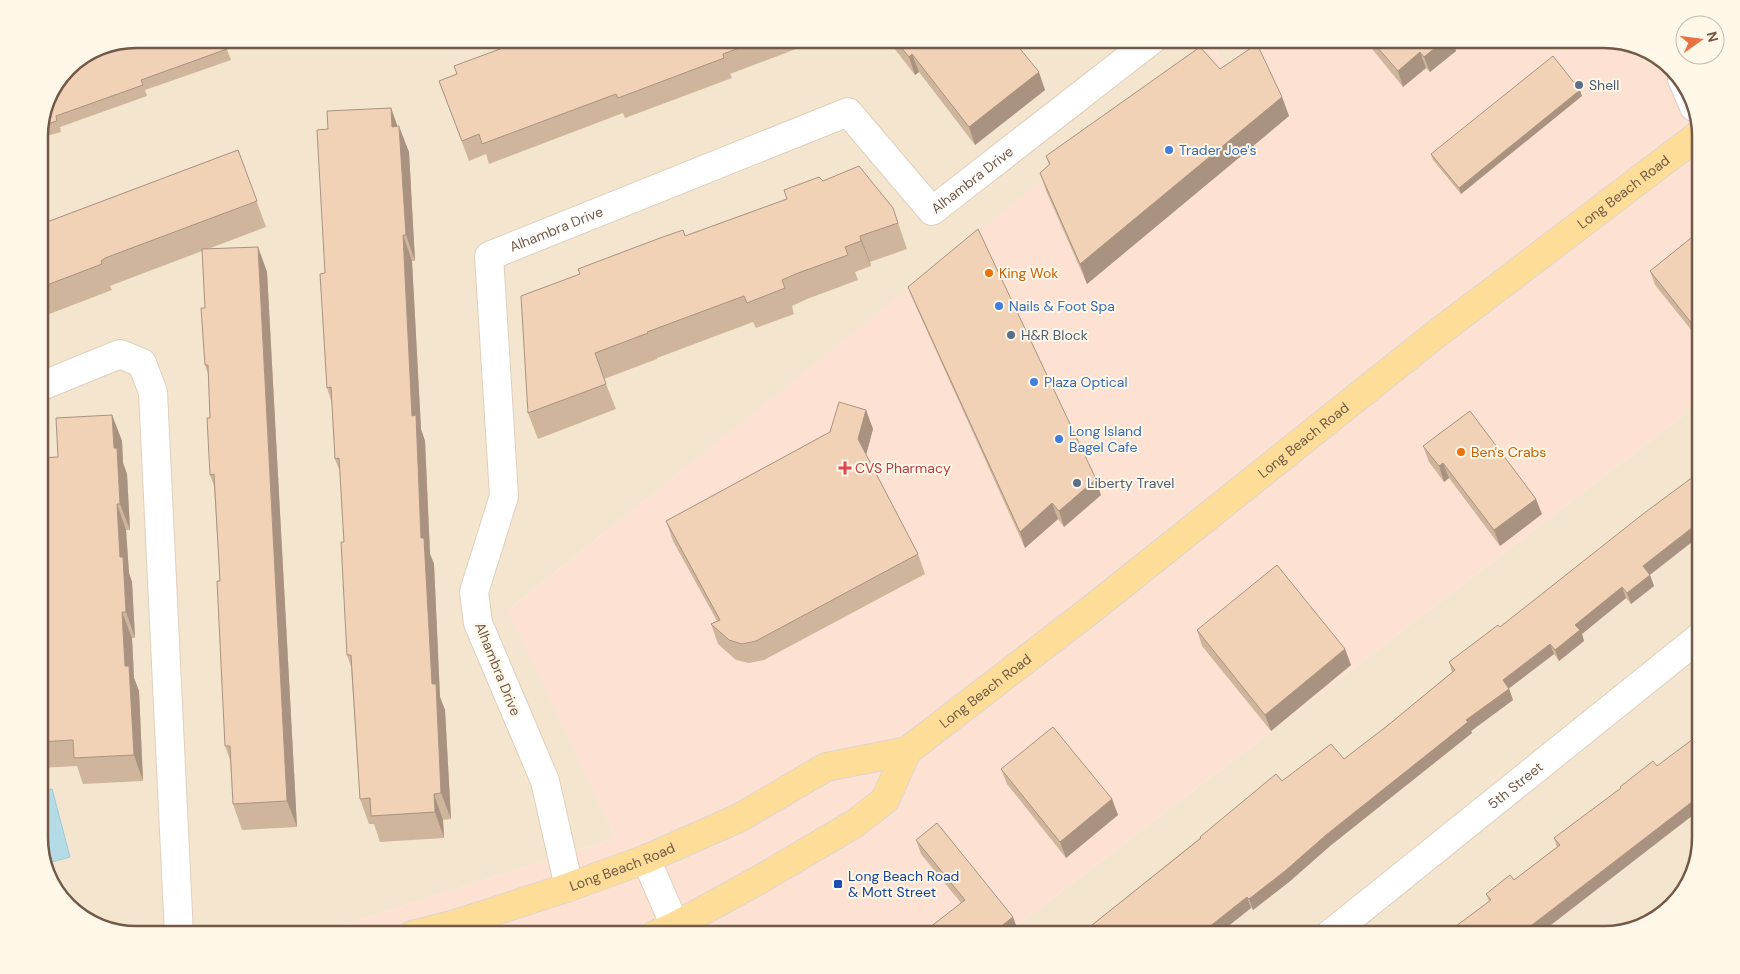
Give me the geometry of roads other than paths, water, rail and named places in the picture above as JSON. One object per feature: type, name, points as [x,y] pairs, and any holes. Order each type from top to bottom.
[{"type":"main road","name":"Long Beach Road","points":[[447,926],[570,887],[646,859],[738,818],[826,767],[908,751],[1093,608],[1435,335],[1692,140]]},
{"type":"main road","name":"Long Beach Road","points":[[679,926],[854,824],[885,800],[908,751]]},
{"type":"street","name":"Alhambra Drive","points":[[570,887],[545,781],[478,623],[474,592],[504,496],[489,256],[848,112],[932,211],[1141,48]]},
{"type":"street","points":[[48,383],[120,354],[142,362],[153,392],[180,926]]},
{"type":"street","name":"5th Street","points":[[1340,926],[1692,643]]},
{"type":"street","points":[[646,859],[667,926]]},
{"type":"water","points":[[52,789],[70,857],[51,862],[48,844],[48,790]]},
{"type":"place","name":"Shell","points":[[1579,85]]},
{"type":"place","name":"Trader Joe's","points":[[1169,150]]},
{"type":"place","name":"King Wok","points":[[989,273]]},
{"type":"place","name":"Nails & Foot Spa","points":[[999,306]]},
{"type":"place","name":"H&R Block","points":[[1011,335]]},
{"type":"place","name":"Plaza Optical","points":[[1034,382]]},
{"type":"place","name":"Long Island Bagel Cafe","points":[[1059,439]]},
{"type":"place","name":"Ben's Crabs","points":[[1461,452]]},
{"type":"place","name":"CVS Pharmacy","points":[[845,468]]},
{"type":"place","name":"Liberty Travel","points":[[1077,483]]},
{"type":"place","name":"Long Beach Road & Mott Street","points":[[838,884]]}]
